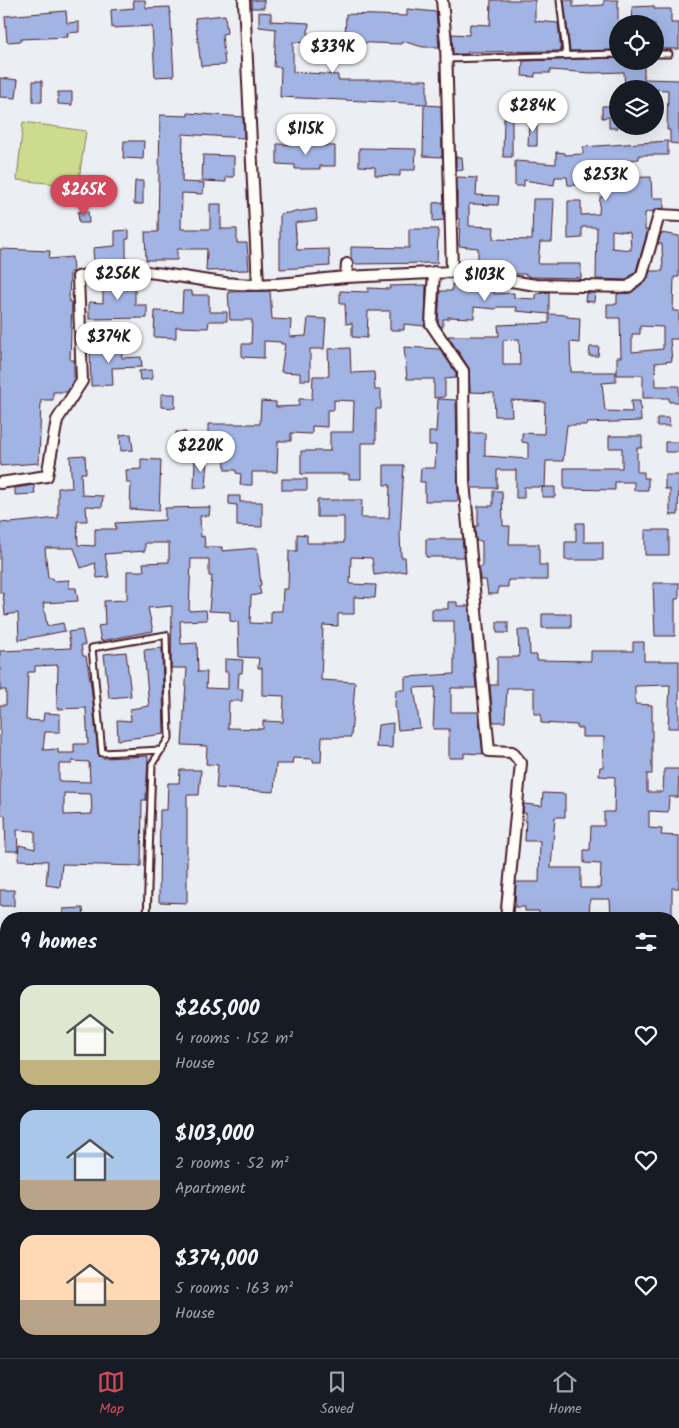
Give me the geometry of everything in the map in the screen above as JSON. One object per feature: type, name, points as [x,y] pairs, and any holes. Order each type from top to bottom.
[{"type":"street","points":[[244,0],[258,285]]},
{"type":"street","points":[[442,0],[446,59],[452,272]]},
{"type":"street","points":[[0,484],[47,476],[57,420],[82,381],[78,276],[91,272],[130,271],[258,285],[346,277],[452,272],[536,285],[628,287],[642,275],[659,215],[679,216]]},
{"type":"street","points":[[346,277],[347,264]]},
{"type":"street","points":[[434,272],[431,324],[462,371],[464,482],[489,751],[512,752],[521,763],[507,912]]},
{"type":"lane","points":[[560,0],[566,54]]},
{"type":"lane","points":[[446,59],[609,54]]},
{"type":"lane","points":[[664,54],[670,54]]},
{"type":"lane","points":[[147,912],[152,764],[162,750],[169,738],[166,635],[92,648],[102,753],[162,750]]},
{"type":"green space","points":[[23,122],[86,131],[78,186],[17,180]]},
{"type":"building","points":[[133,0],[145,0],[146,8],[170,7],[174,76],[155,77],[152,26],[112,28],[111,10],[134,8]]},
{"type":"building","points":[[251,0],[264,0],[264,8],[251,8]]},
{"type":"building","points":[[491,0],[535,0],[535,21],[558,23],[561,51],[468,52],[467,54],[453,54],[452,34],[469,35],[470,24],[490,25]]},
{"type":"building","points":[[564,0],[573,0],[573,7],[604,5],[604,0],[618,0],[618,15],[609,15],[609,50],[570,51]]},
{"type":"building","points":[[654,6],[654,9],[671,9],[671,23],[679,23],[679,49],[664,49],[664,15],[632,15],[632,7]]},
{"type":"building","points":[[407,9],[436,12],[439,47],[423,47],[402,41],[401,44],[345,42],[346,14],[407,16]]},
{"type":"building","points":[[66,11],[67,23],[79,22],[79,32],[67,33],[68,37],[21,39],[21,41],[7,42],[5,16]]},
{"type":"building","points":[[259,12],[271,13],[271,21],[309,23],[307,43],[293,42],[293,72],[338,75],[338,80],[427,80],[427,104],[280,97],[281,67],[274,67],[276,29],[259,27]]},
{"type":"building","points":[[225,15],[227,33],[222,34],[225,65],[201,66],[195,18]]},
{"type":"building","points":[[609,58],[609,70],[644,70],[644,79],[679,80],[679,144],[670,143],[670,130],[667,130],[668,90],[664,90],[664,80],[624,80],[624,72],[591,73],[550,70],[550,73],[535,73],[535,77],[522,76],[523,61]]},
{"type":"building","points":[[0,78],[18,80],[16,98],[0,97]]},
{"type":"building","points":[[33,81],[42,81],[42,102],[33,102]]},
{"type":"building","points":[[58,92],[72,92],[72,105],[58,104]]},
{"type":"building","points":[[424,105],[441,106],[442,157],[423,156]]},
{"type":"building","points":[[602,106],[609,106],[609,117],[602,118]]},
{"type":"building","points":[[188,113],[243,117],[244,138],[183,134],[182,182],[204,183],[203,194],[182,193],[181,229],[210,229],[210,204],[221,204],[221,229],[237,229],[237,243],[247,243],[249,270],[206,271],[207,249],[177,249],[177,260],[146,260],[145,232],[158,232],[160,115],[188,116]]},
{"type":"building","points":[[504,118],[512,118],[512,157],[503,157]]},
{"type":"building","points":[[529,120],[537,120],[537,146],[528,146]]},
{"type":"building","points":[[124,141],[144,141],[143,159],[123,158]]},
{"type":"building","points":[[668,141],[668,155],[639,155],[639,159],[620,161],[620,178],[651,177],[652,198],[664,198],[664,208],[645,213],[645,230],[648,230],[636,271],[626,280],[596,279],[597,227],[582,227],[582,238],[568,239],[568,201],[581,201],[581,215],[599,214],[600,197],[603,197],[602,175],[585,175],[584,185],[568,185],[567,177],[555,177],[554,185],[524,180],[524,186],[515,186],[515,161],[556,164],[556,152],[565,153],[565,155],[583,154],[583,147]],"holes":[[[612,230],[630,232],[631,250],[612,248]]]},
{"type":"building","points":[[277,144],[335,146],[335,166],[320,166],[320,169],[295,169],[295,165],[277,164]]},
{"type":"building","points":[[359,148],[416,149],[415,170],[400,170],[400,176],[375,175],[375,167],[359,166]]},
{"type":"building","points":[[203,155],[234,156],[234,177],[226,177],[226,182],[202,181]]},
{"type":"building","points":[[456,157],[462,157],[463,170],[456,171]]},
{"type":"building","points":[[457,177],[477,178],[476,195],[499,196],[498,205],[469,204],[469,226],[494,227],[493,239],[532,240],[533,199],[554,199],[552,242],[540,242],[538,264],[581,264],[581,278],[531,277],[524,274],[512,274],[512,270],[478,269],[478,248],[459,246],[460,219],[457,219]]},
{"type":"building","points":[[135,181],[143,181],[143,204],[134,204]]},
{"type":"building","points":[[443,202],[444,220],[433,221],[433,203]]},
{"type":"building","points":[[316,209],[317,220],[295,223],[297,250],[329,249],[330,266],[280,269],[280,214]]},
{"type":"building","points":[[88,211],[89,223],[79,223],[78,212]]},
{"type":"building","points":[[409,229],[438,229],[437,263],[354,264],[351,258],[351,247],[409,248]]},
{"type":"building","points":[[129,230],[129,239],[126,239],[126,264],[94,265],[93,248],[115,246],[115,231]]},
{"type":"building","points":[[661,233],[679,236],[679,277],[674,277],[673,311],[679,311],[679,339],[670,339],[672,361],[655,363],[656,386],[679,386],[679,402],[669,402],[669,398],[643,398],[643,375],[617,375],[617,357],[621,357],[620,318],[607,318],[607,304],[617,304],[617,294],[632,292],[647,280],[650,271],[663,271],[662,244],[658,244]],"holes":[[[640,326],[663,327],[663,349],[632,352],[632,334],[640,334]]]},
{"type":"building","points":[[0,249],[50,251],[49,259],[72,257],[73,272],[70,272],[69,302],[72,302],[70,360],[74,360],[74,381],[67,392],[53,392],[53,400],[41,400],[39,463],[0,466]]},
{"type":"building","points":[[117,277],[135,279],[135,305],[147,305],[147,318],[89,319],[89,302],[103,303],[103,279]]},
{"type":"building","points":[[452,284],[495,286],[494,294],[514,293],[514,298],[536,299],[536,294],[549,292],[549,314],[516,311],[517,307],[497,307],[496,309],[474,307],[474,318],[448,317],[448,319],[443,319],[443,327],[441,327],[438,322],[440,291],[452,291]]},
{"type":"building","points":[[426,285],[425,326],[404,324],[404,330],[390,330],[390,311],[368,311],[367,338],[352,337],[352,323],[346,324],[345,304],[340,304],[340,291],[368,292],[368,288],[390,289],[390,286]]},
{"type":"building","points":[[183,291],[192,291],[192,295],[209,295],[209,312],[227,312],[227,321],[209,321],[208,328],[176,327],[176,338],[154,337],[155,311],[182,312]]},
{"type":"building","points":[[270,291],[272,319],[291,320],[290,337],[306,336],[308,318],[326,319],[324,349],[310,349],[310,380],[300,380],[300,373],[281,372],[285,344],[281,344],[281,342],[264,341],[264,358],[242,357],[242,344],[251,344],[252,320],[230,320],[228,292]]},
{"type":"building","points":[[586,293],[595,293],[594,302],[585,301]]},
{"type":"building","points":[[549,314],[580,318],[579,343],[570,342],[571,372],[616,372],[616,382],[602,383],[605,411],[632,412],[631,401],[640,401],[641,421],[567,425],[563,461],[546,461],[545,487],[524,487],[524,498],[516,498],[516,470],[497,470],[497,488],[471,488],[470,433],[485,433],[485,456],[528,459],[528,443],[522,442],[522,433],[544,434],[545,402],[511,400],[512,416],[495,416],[494,393],[470,392],[469,368],[448,336],[499,336],[498,325],[549,323]],"holes":[[[519,339],[520,365],[503,365],[503,340]]]},
{"type":"building","points":[[121,347],[122,358],[141,357],[142,367],[112,368],[113,385],[91,386],[90,348]]},
{"type":"building","points":[[404,347],[440,349],[456,373],[456,378],[445,379],[445,397],[434,398],[434,379],[407,379]]},
{"type":"building","points":[[590,347],[599,347],[598,356],[589,356]]},
{"type":"building","points":[[350,348],[351,373],[374,372],[375,390],[381,390],[381,409],[376,409],[376,443],[361,443],[361,479],[349,479],[349,474],[301,474],[301,451],[330,451],[330,432],[353,432],[354,401],[334,400],[334,410],[327,410],[327,427],[312,426],[312,434],[291,433],[291,441],[278,441],[277,472],[252,472],[252,485],[240,485],[241,474],[236,473],[236,470],[225,470],[224,439],[208,439],[208,424],[260,424],[261,401],[276,402],[276,407],[299,406],[299,399],[312,399],[313,376],[329,376],[328,349]]},
{"type":"building","points":[[152,370],[152,379],[140,380],[139,371]]},
{"type":"building","points":[[161,394],[175,394],[175,408],[161,407]]},
{"type":"building","points":[[438,399],[456,400],[458,501],[425,501],[425,482],[420,482],[421,468],[435,468],[436,445],[429,445],[429,432],[436,432]]},
{"type":"building","points":[[657,418],[669,418],[670,426],[657,426]]},
{"type":"building","points":[[176,432],[186,432],[185,453],[176,453]]},
{"type":"building","points":[[131,434],[133,450],[121,451],[120,435]]},
{"type":"building","points":[[609,436],[642,436],[642,448],[637,448],[637,472],[644,472],[644,478],[648,478],[648,490],[634,490],[634,482],[615,482],[615,490],[564,489],[564,468],[622,468],[622,448],[609,448]]},
{"type":"building","points":[[665,442],[679,442],[679,452],[665,452]]},
{"type":"building","points":[[85,455],[86,473],[81,473],[82,495],[103,496],[102,507],[86,506],[87,521],[77,521],[78,545],[95,546],[95,529],[116,529],[115,523],[165,520],[165,508],[210,507],[209,516],[200,516],[201,537],[204,536],[205,547],[222,547],[222,551],[257,548],[261,594],[251,596],[250,623],[271,624],[271,611],[282,611],[283,589],[288,589],[289,551],[297,551],[297,534],[307,535],[307,543],[344,543],[344,517],[317,517],[317,500],[362,500],[361,518],[389,518],[390,485],[384,485],[384,465],[404,465],[400,534],[401,557],[405,557],[406,571],[374,575],[372,558],[351,557],[350,584],[376,585],[375,598],[354,597],[354,614],[338,614],[338,626],[323,625],[321,680],[355,682],[351,737],[322,737],[321,762],[313,762],[313,759],[293,758],[292,764],[276,764],[274,792],[216,788],[218,765],[206,764],[207,746],[182,745],[187,668],[171,668],[172,606],[148,608],[153,631],[101,641],[98,626],[105,625],[104,601],[127,600],[127,571],[144,571],[143,563],[169,562],[169,543],[145,543],[145,551],[105,554],[109,577],[97,578],[95,563],[81,568],[74,548],[45,548],[48,578],[52,578],[53,581],[69,580],[69,588],[76,588],[78,601],[43,603],[47,626],[63,623],[65,631],[19,640],[18,613],[5,615],[3,593],[0,593],[0,522],[10,523],[58,518],[58,488],[72,488],[70,456]],"holes":[[[191,559],[209,559],[209,576],[212,576],[209,611],[230,612],[230,621],[238,622],[239,657],[259,658],[258,668],[262,668],[262,695],[284,696],[283,722],[263,721],[263,729],[228,728],[229,701],[242,701],[243,689],[238,689],[239,673],[242,673],[243,660],[225,659],[225,672],[228,672],[228,689],[206,688],[207,672],[198,672],[197,643],[181,644],[180,621],[207,620],[206,610],[189,611]]]},
{"type":"building","points":[[195,458],[208,459],[206,488],[194,488]]},
{"type":"building","points":[[141,459],[161,460],[159,511],[130,509],[131,483],[127,483],[126,470],[141,469]]},
{"type":"building","points":[[665,475],[679,475],[678,515],[670,515],[670,489],[665,489]]},
{"type":"building","points":[[282,479],[307,479],[307,490],[282,490]]},
{"type":"building","points":[[34,485],[35,494],[15,495],[15,488]]},
{"type":"building","points":[[542,487],[555,487],[555,497],[542,497]]},
{"type":"building","points":[[493,491],[502,491],[503,526],[510,526],[509,544],[539,544],[539,565],[547,565],[547,580],[508,580],[508,587],[498,587],[498,594],[488,594],[486,580],[480,580],[479,567],[482,567],[482,541],[476,541],[475,526],[478,526],[478,506],[493,506]]},
{"type":"building","points":[[229,496],[240,496],[240,502],[262,502],[262,527],[237,526],[237,505],[229,504]]},
{"type":"building","points":[[576,523],[584,523],[584,542],[603,542],[603,560],[565,560],[565,542],[576,542]]},
{"type":"building","points":[[645,530],[669,530],[669,555],[645,555]]},
{"type":"building","points":[[426,539],[462,539],[464,557],[426,557]]},
{"type":"building","points":[[653,583],[679,583],[679,599],[675,599],[675,636],[655,636]]},
{"type":"building","points":[[448,602],[457,602],[457,606],[469,606],[476,688],[451,688],[451,712],[478,712],[483,754],[464,753],[464,758],[449,758],[449,729],[433,729],[435,687],[414,688],[420,728],[398,730],[395,704],[396,690],[405,690],[405,677],[454,674],[454,621],[432,621],[432,609],[448,609]]},
{"type":"building","points":[[542,614],[571,614],[571,628],[542,628]]},
{"type":"building","points":[[497,622],[508,622],[508,633],[497,633]]},
{"type":"building","points":[[82,630],[85,645],[81,645],[83,656],[86,656],[91,685],[98,755],[103,758],[148,756],[146,800],[142,800],[141,866],[62,864],[60,887],[46,885],[48,861],[18,860],[19,845],[35,849],[35,831],[17,830],[18,851],[6,851],[5,815],[0,815],[0,705],[6,705],[6,690],[0,690],[0,651],[71,648],[68,632]],"holes":[[[58,665],[57,709],[86,708],[88,744],[74,744],[74,753],[58,753],[58,749],[43,750],[45,732],[60,732],[60,714],[44,713],[43,721],[26,720],[28,672],[35,672],[35,666]],[[72,761],[89,762],[90,782],[59,781],[59,764],[72,764]],[[64,793],[91,794],[92,814],[64,815]]]},
{"type":"building","points":[[518,630],[529,630],[530,655],[537,655],[537,660],[591,661],[591,651],[633,651],[633,642],[644,642],[644,661],[679,661],[679,728],[668,728],[670,685],[635,686],[635,704],[652,705],[652,774],[647,774],[647,792],[663,792],[664,769],[679,769],[678,797],[669,797],[668,812],[649,811],[649,828],[662,829],[661,835],[679,836],[679,888],[672,888],[672,912],[611,912],[610,899],[590,899],[589,912],[539,912],[525,911],[525,907],[515,907],[516,882],[539,882],[540,841],[525,841],[526,813],[523,813],[524,804],[542,806],[543,793],[565,794],[565,817],[555,817],[551,868],[581,868],[581,888],[600,888],[601,864],[584,863],[584,850],[590,850],[591,826],[604,826],[604,812],[614,812],[615,777],[599,776],[600,767],[603,767],[604,737],[582,737],[582,728],[577,728],[577,725],[541,723],[541,714],[534,714],[534,688],[507,688],[505,722],[493,722],[490,685],[497,685],[497,657],[519,657]]},
{"type":"building","points":[[162,648],[164,734],[118,740],[117,720],[131,721],[130,709],[149,706],[144,650]]},
{"type":"building","points":[[126,652],[131,696],[109,698],[104,654]]},
{"type":"building","points":[[393,723],[392,748],[376,747],[378,725]]},
{"type":"building","points":[[180,770],[201,770],[199,795],[187,795],[187,903],[159,902],[160,810],[167,810],[168,783],[179,783]]},
{"type":"building","points":[[0,890],[14,890],[14,906],[0,906]]},
{"type":"building","points":[[83,908],[83,912],[63,912],[63,909]]}]
